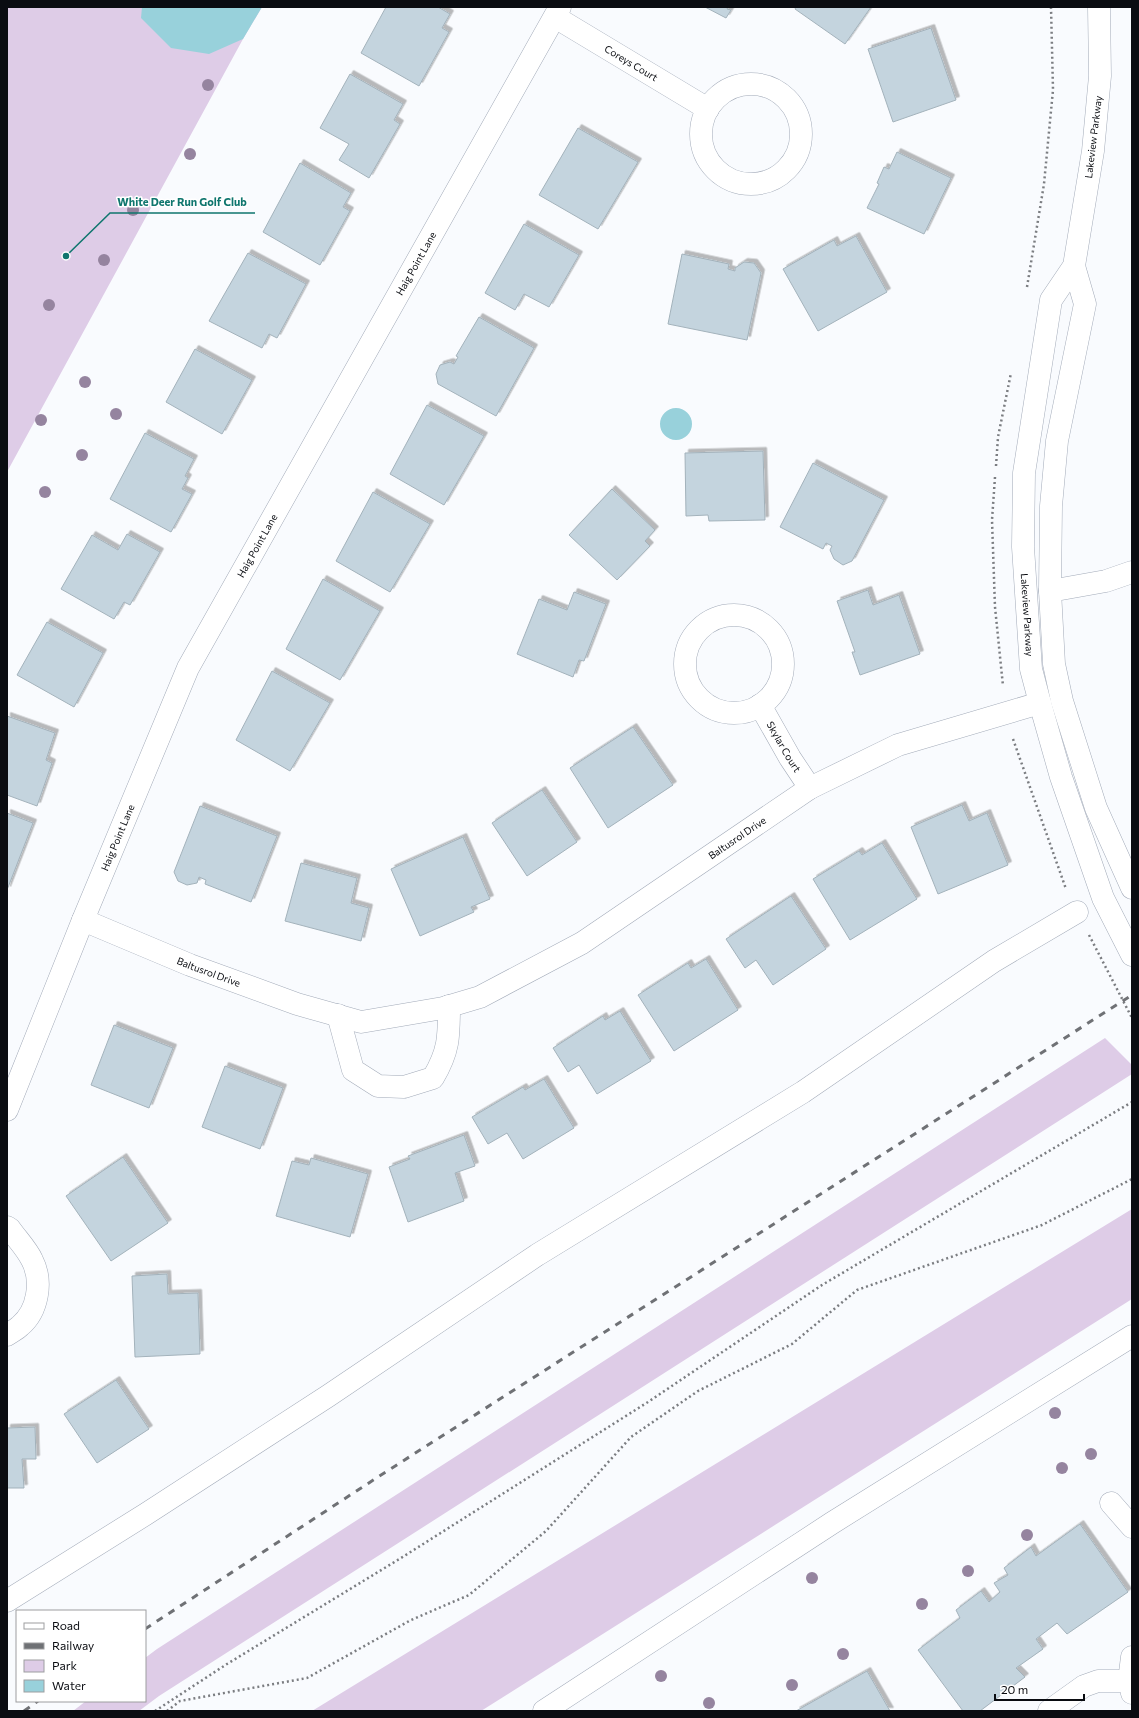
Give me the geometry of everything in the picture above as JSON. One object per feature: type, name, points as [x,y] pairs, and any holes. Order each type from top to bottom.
[{"type":"street","name":"Lakeview Parkway","points":[[1098,7],[1100,76],[1093,151],[1074,266],[1051,300],[1024,473],[1023,547],[1031,669],[1040,703],[1061,778],[1103,898],[1132,955]]},
{"type":"street","name":"Coreys Court","points":[[558,12],[708,109]]},
{"type":"street","name":"Haig Point Lane","points":[[7,1110],[83,920],[188,668],[558,12]]},
{"type":"street","points":[[755,84],[771,88],[785,97],[796,111],[801,127],[800,144],[794,160],[784,173],[769,181],[753,185],[737,183],[722,176],[711,165],[703,151],[701,135],[703,119],[708,109],[722,93],[738,86],[755,84]]},
{"type":"street","name":"Lakeview Parkway","points":[[1074,266],[1086,304],[1057,441],[1051,506],[1050,591],[1054,664],[1062,701],[1096,808],[1132,888]]},
{"type":"street","points":[[1050,591],[1106,581],[1132,572]]},
{"type":"street","points":[[738,615],[754,619],[768,628],[778,641],[783,657],[782,674],[777,688],[767,701],[760,705],[754,709],[738,712],[723,712],[708,706],[696,695],[689,681],[685,666],[688,650],[695,635],[707,624],[722,617],[738,615]]},
{"type":"street","name":"Baltusrol Drive","points":[[83,920],[190,965],[296,1004],[362,1022],[449,1006],[480,997],[582,943],[810,788],[898,745],[1040,703]]},
{"type":"street","name":"Skylar Court","points":[[760,705],[790,758],[810,788]]},
{"type":"street","points":[[7,1601],[146,1514],[328,1396],[537,1255],[802,1092],[994,960],[1077,912]]},
{"type":"street","points":[[338,1015],[353,1070],[378,1086],[404,1087],[433,1078],[443,1061],[449,1034],[449,1006]]},
{"type":"street","points":[[7,1227],[33,1260],[38,1277],[38,1295],[32,1312],[21,1326],[7,1335]]},
{"type":"street","points":[[544,1711],[832,1523],[1132,1336]]},
{"type":"street","points":[[1111,1503],[1132,1527]]},
{"type":"street","points":[[1049,1711],[1084,1686],[1098,1681],[1131,1687],[1132,1657]]},
{"type":"path","points":[[155,1711],[227,1664],[401,1558],[635,1411],[822,1285],[1132,1102]]},
{"type":"path","points":[[167,1711],[180,1701],[307,1678],[411,1620],[469,1595],[546,1531],[631,1437],[698,1391],[792,1344],[857,1290],[1042,1225],[1132,1179]]},
{"type":"green space","points":[[7,7],[262,7],[243,39],[7,472]]},
{"type":"green space","points":[[1105,1038],[1132,1065],[1132,1074],[159,1696],[139,1711],[73,1711],[85,1702],[146,1702],[146,1657]]},
{"type":"green space","points":[[1132,1209],[1132,1299],[481,1711],[312,1711]]},
{"type":"water","points":[[142,7],[262,7],[243,39],[209,54],[171,48],[141,18]]},
{"type":"water","points":[[673,408],[679,408],[688,412],[692,424],[688,436],[679,440],[673,440],[664,436],[660,427],[660,421],[664,412]]},
{"type":"building","points":[[386,7],[438,7],[450,14],[442,28],[449,32],[419,86],[361,53]]},
{"type":"building","points":[[705,7],[728,7],[727,9],[731,10],[726,18]]},
{"type":"building","points":[[796,7],[871,7],[845,44],[795,9]]},
{"type":"building","points":[[931,28],[956,100],[893,122],[868,49]]},
{"type":"building","points":[[350,74],[403,104],[394,120],[400,124],[369,178],[339,160],[349,144],[320,128]]},
{"type":"building","points":[[578,128],[638,162],[598,229],[539,195]]},
{"type":"building","points":[[897,152],[951,178],[924,234],[867,208],[879,184],[877,183],[884,167],[889,169]]},
{"type":"building","points":[[300,163],[351,193],[343,207],[350,211],[320,265],[263,232]]},
{"type":"building","points":[[524,224],[579,255],[549,307],[524,294],[515,310],[485,293]]},
{"type":"building","points":[[856,236],[887,292],[818,331],[783,269],[834,240],[837,246]]},
{"type":"building","points":[[248,253],[306,284],[277,338],[269,334],[262,348],[209,321]]},
{"type":"building","points":[[682,254],[729,264],[728,269],[735,271],[735,268],[744,262],[754,263],[761,273],[747,340],[668,324]]},
{"type":"building","points":[[479,317],[534,348],[496,416],[438,384],[436,374],[440,365],[450,362],[454,364],[458,357],[456,356]]},
{"type":"building","points":[[195,349],[252,380],[222,434],[166,402]]},
{"type":"building","points":[[427,405],[484,436],[444,505],[390,474]]},
{"type":"building","points":[[145,433],[194,459],[185,476],[188,478],[182,489],[192,494],[171,532],[110,499]]},
{"type":"building","points":[[763,451],[765,520],[709,521],[708,515],[686,516],[685,453]]},
{"type":"building","points":[[813,463],[884,500],[852,561],[843,565],[834,559],[830,550],[832,546],[826,543],[823,549],[780,527]]},
{"type":"building","points":[[612,489],[655,530],[645,541],[650,546],[617,580],[569,535]]},
{"type":"building","points":[[373,492],[430,524],[390,592],[336,561]]},
{"type":"building","points":[[127,534],[160,552],[130,605],[124,602],[114,619],[61,589],[92,535],[118,550]]},
{"type":"building","points":[[323,579],[380,611],[340,680],[286,649]]},
{"type":"building","points":[[868,590],[873,605],[899,595],[920,654],[860,675],[852,652],[855,652],[837,601]]},
{"type":"building","points":[[574,592],[606,604],[584,661],[579,660],[573,677],[517,654],[539,599],[567,610]]},
{"type":"building","points":[[47,622],[103,653],[74,707],[17,675]]},
{"type":"building","points":[[272,671],[330,703],[290,771],[236,740]]},
{"type":"building","points":[[7,716],[55,733],[46,760],[52,763],[37,806],[7,795]]},
{"type":"building","points":[[633,727],[673,785],[608,828],[570,768]]},
{"type":"building","points":[[542,790],[577,842],[527,876],[492,823]]},
{"type":"building","points":[[962,805],[969,821],[987,813],[1008,865],[938,894],[911,827]]},
{"type":"building","points":[[200,806],[277,836],[251,902],[205,884],[206,880],[199,877],[197,883],[187,885],[178,881],[174,872]]},
{"type":"building","points":[[7,813],[33,823],[7,890]]},
{"type":"building","points":[[463,837],[490,899],[471,907],[474,912],[420,936],[391,869]]},
{"type":"building","points":[[882,843],[917,899],[850,940],[813,879],[859,851],[862,855]]},
{"type":"building","points":[[301,863],[357,878],[351,903],[369,908],[361,941],[285,921]]},
{"type":"building","points":[[791,896],[826,949],[773,985],[756,960],[745,968],[726,939]]},
{"type":"building","points":[[706,959],[738,1010],[674,1051],[638,995],[688,963],[691,968]]},
{"type":"building","points":[[620,1011],[651,1061],[597,1094],[579,1065],[568,1072],[553,1048],[603,1016],[605,1020]]},
{"type":"building","points":[[114,1025],[173,1048],[149,1108],[91,1085]]},
{"type":"building","points":[[225,1066],[283,1088],[260,1149],[202,1127]]},
{"type":"building","points":[[544,1079],[574,1128],[523,1159],[507,1133],[488,1144],[472,1117],[523,1087],[525,1090]]},
{"type":"building","points":[[464,1135],[475,1166],[455,1173],[464,1201],[408,1222],[389,1167],[410,1159],[408,1156]]},
{"type":"building","points":[[123,1157],[168,1223],[111,1261],[66,1196]]},
{"type":"building","points":[[311,1158],[368,1174],[350,1237],[276,1216],[292,1161],[309,1165]]},
{"type":"building","points":[[167,1274],[168,1294],[198,1293],[200,1354],[135,1357],[132,1276]]},
{"type":"building","points":[[116,1380],[149,1429],[97,1463],[64,1414]]},
{"type":"building","points":[[35,1427],[36,1459],[22,1459],[24,1488],[7,1488],[7,1428]]},
{"type":"building","points":[[1080,1524],[1128,1592],[1067,1634],[1057,1623],[1036,1639],[1043,1649],[1016,1668],[1025,1677],[980,1711],[963,1711],[918,1650],[960,1618],[956,1610],[981,1591],[989,1602],[1000,1592],[994,1583],[1008,1575],[1004,1568],[1031,1547],[1036,1556]]},
{"type":"building","points":[[867,1671],[890,1711],[796,1711]]},
{"type":"railway","points":[[146,1628],[381,1475],[1132,995]]},
{"type":"railway","points":[[24,1711],[37,1702]]},
{"type":"place","name":"White Deer Run Golf Club","points":[[66,256]]}]
